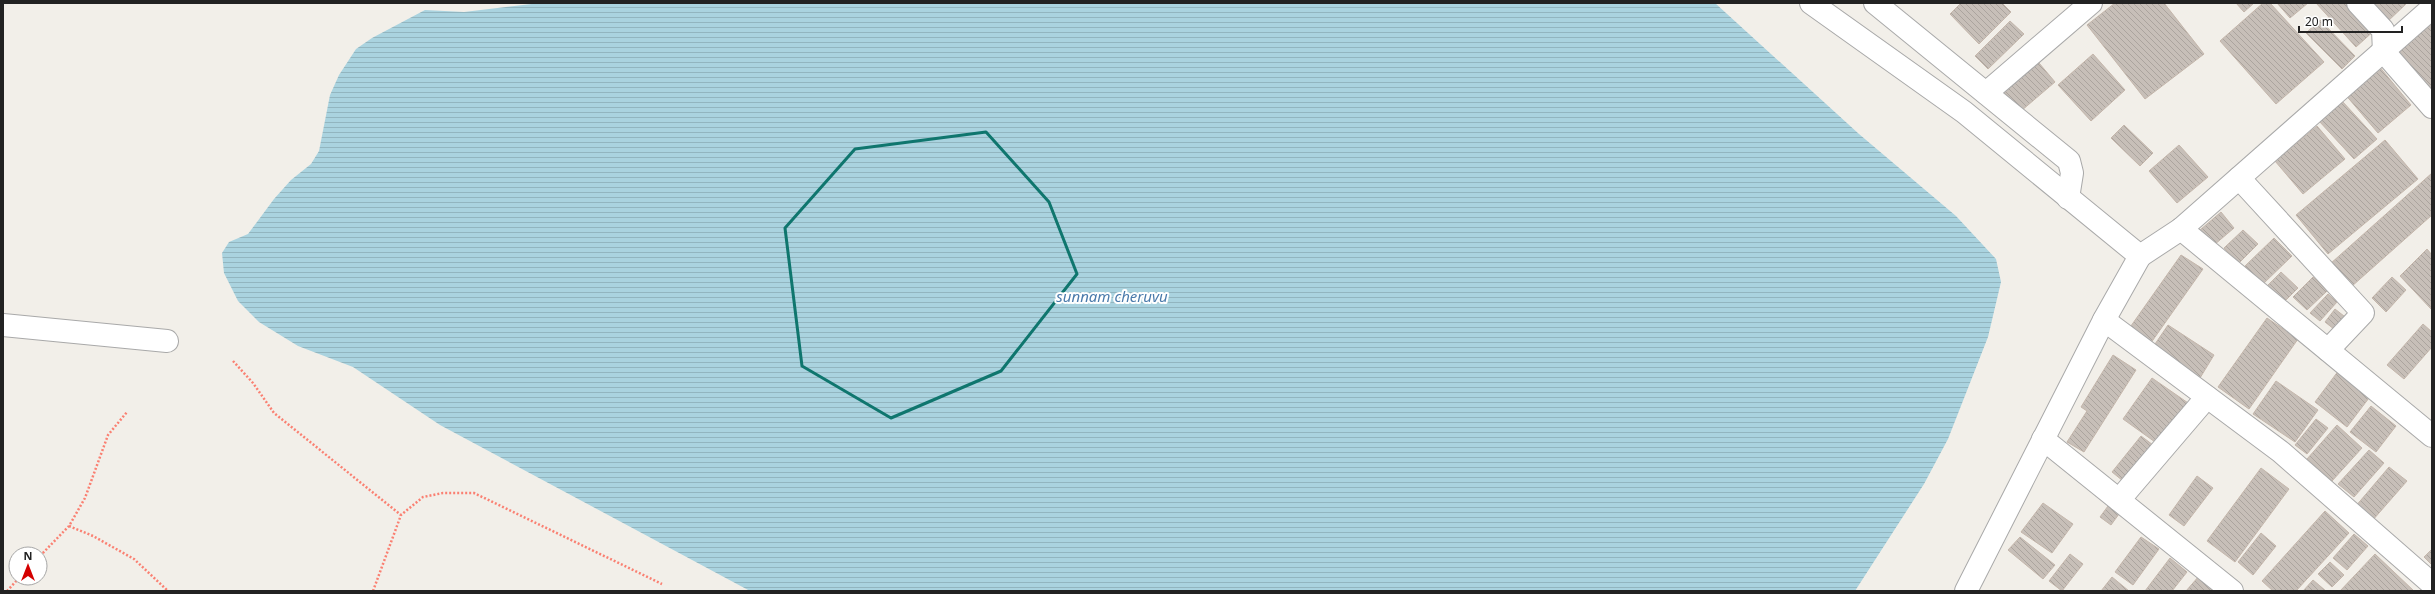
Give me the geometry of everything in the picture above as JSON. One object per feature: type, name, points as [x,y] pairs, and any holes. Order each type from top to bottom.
[{"type":"street","points":[[1811,3],[1964,112],[2140,256]]},
{"type":"street","points":[[1875,3],[2068,161],[2072,173],[2068,198]]},
{"type":"street","points":[[1986,93],[2091,3]]},
{"type":"street","points":[[2358,3],[2383,30],[2384,52],[2432,107]]},
{"type":"street","points":[[1966,591],[2104,320],[2140,256],[2181,230],[2432,8]]},
{"type":"street","points":[[2239,178],[2364,313],[2328,350]]},
{"type":"street","points":[[2181,230],[2432,436]]},
{"type":"street","points":[[2104,320],[2281,452],[2432,584]]},
{"type":"street","points":[[3,325],[167,341]]},
{"type":"street","points":[[2119,500],[2207,397]]},
{"type":"street","points":[[2043,439],[2232,591]]},
{"type":"path","points":[[233,361],[254,383],[274,413],[401,515]]},
{"type":"path","points":[[48,547],[68,526],[85,498],[108,435],[127,412]]},
{"type":"path","points":[[373,591],[401,515],[422,497],[443,493],[474,493],[662,584]]},
{"type":"path","points":[[68,526],[93,536],[134,559],[168,591]]},
{"type":"highlighted area","points":[[986,132],[1049,202],[1077,274],[1001,371],[891,418],[802,366],[785,228],[855,149]]},
{"type":"water","name":"sunnam cheruvu","points":[[540,3],[1715,3],[1859,134],[1956,216],[1996,259],[2001,282],[1988,337],[1948,439],[1924,484],[1855,591],[750,591],[440,425],[353,367],[298,346],[259,322],[238,301],[224,273],[222,253],[229,242],[248,234],[274,199],[291,180],[311,164],[319,151],[330,95],[339,75],[356,49],[372,38],[425,10],[464,12]]},
{"type":"building","points":[[1961,3],[2002,3],[2011,12],[1979,44],[1950,14]]},
{"type":"building","points":[[2115,3],[2164,3],[2204,54],[2145,99],[2087,25]]},
{"type":"building","points":[[2236,3],[2254,3],[2244,12]]},
{"type":"building","points":[[2263,3],[2270,3],[2324,62],[2276,104],[2220,41]]},
{"type":"building","points":[[2277,3],[2308,3],[2290,18]]},
{"type":"building","points":[[2316,3],[2351,3],[2376,29],[2356,47]]},
{"type":"building","points":[[2368,3],[2407,3],[2386,23]]},
{"type":"building","points":[[2320,20],[2355,56],[2342,69],[2306,33]]},
{"type":"building","points":[[2010,21],[2024,34],[1988,69],[1975,56]]},
{"type":"building","points":[[2430,24],[2432,26],[2432,91],[2397,54]]},
{"type":"building","points":[[2093,54],[2125,90],[2091,121],[2058,85]]},
{"type":"building","points":[[2034,57],[2055,82],[2021,111],[1999,86]]},
{"type":"building","points":[[2378,65],[2411,105],[2378,133],[2344,93]]},
{"type":"building","points":[[2342,101],[2377,139],[2354,159],[2319,121]]},
{"type":"building","points":[[2124,125],[2153,153],[2140,166],[2111,138]]},
{"type":"building","points":[[2317,126],[2345,159],[2303,194],[2275,161]]},
{"type":"building","points":[[2385,140],[2418,179],[2328,254],[2296,215]]},
{"type":"building","points":[[2179,145],[2208,177],[2177,203],[2149,171]]},
{"type":"building","points":[[2432,173],[2432,215],[2351,287],[2330,264]]},
{"type":"building","points":[[2221,212],[2234,228],[2214,245],[2200,230]]},
{"type":"building","points":[[2243,230],[2258,244],[2239,263],[2224,248]]},
{"type":"building","points":[[2274,238],[2292,256],[2263,284],[2245,266]]},
{"type":"building","points":[[2427,249],[2432,255],[2431,309],[2400,276]]},
{"type":"building","points":[[2181,255],[2203,269],[2148,347],[2126,333]]},
{"type":"building","points":[[2281,272],[2298,288],[2284,302],[2267,286]]},
{"type":"building","points":[[2313,277],[2327,291],[2307,310],[2293,297]]},
{"type":"building","points":[[2392,277],[2406,290],[2386,312],[2372,298]]},
{"type":"building","points":[[2328,294],[2337,302],[2320,321],[2310,313]]},
{"type":"building","points":[[2335,309],[2349,320],[2339,333],[2325,322]]},
{"type":"building","points":[[2267,318],[2298,339],[2249,409],[2218,387]]},
{"type":"building","points":[[2423,324],[2432,332],[2432,347],[2404,379],[2387,365]]},
{"type":"building","points":[[2168,325],[2214,355],[2200,378],[2153,347]]},
{"type":"building","points":[[2113,355],[2136,370],[2084,452],[2067,442],[2087,411],[2081,407]]},
{"type":"building","points":[[2339,370],[2372,394],[2347,427],[2315,402]]},
{"type":"building","points":[[2152,378],[2191,405],[2162,447],[2123,419]]},
{"type":"building","points":[[2276,381],[2318,410],[2295,442],[2253,414]]},
{"type":"building","points":[[2371,406],[2396,426],[2376,452],[2350,432]]},
{"type":"building","points":[[2316,419],[2328,428],[2307,454],[2295,445]]},
{"type":"building","points":[[2337,425],[2362,448],[2332,481],[2307,459]]},
{"type":"building","points":[[2141,436],[2157,448],[2128,485],[2112,472]]},
{"type":"building","points":[[2369,450],[2384,463],[2354,497],[2338,484]]},
{"type":"building","points":[[2389,467],[2407,481],[2372,521],[2355,507]]},
{"type":"building","points":[[2261,468],[2289,489],[2235,562],[2207,541]]},
{"type":"building","points":[[2197,476],[2213,488],[2184,526],[2169,515]]},
{"type":"building","points":[[2043,503],[2073,524],[2052,553],[2021,532]]},
{"type":"building","points":[[2108,506],[2119,514],[2111,525],[2100,517]]},
{"type":"building","points":[[2325,511],[2349,533],[2296,591],[2273,591],[2262,581]]},
{"type":"building","points":[[2261,533],[2276,546],[2253,575],[2238,562]]},
{"type":"building","points":[[2354,534],[2368,546],[2347,570],[2333,558]]},
{"type":"building","points":[[2020,537],[2055,565],[2043,579],[2008,550]]},
{"type":"building","points":[[2141,537],[2159,549],[2133,585],[2115,572]]},
{"type":"building","points":[[2432,549],[2432,565],[2424,557]]},
{"type":"building","points":[[2070,554],[2083,564],[2062,591],[2049,581]]},
{"type":"building","points":[[2375,554],[2414,591],[2340,591]]},
{"type":"building","points":[[2170,558],[2187,572],[2172,591],[2145,591]]},
{"type":"building","points":[[2330,562],[2344,575],[2332,587],[2318,574]]},
{"type":"building","points":[[2199,576],[2216,591],[2186,591]]},
{"type":"building","points":[[2112,577],[2129,591],[2101,591]]},
{"type":"building","points":[[2313,580],[2326,591],[2303,591]]}]
